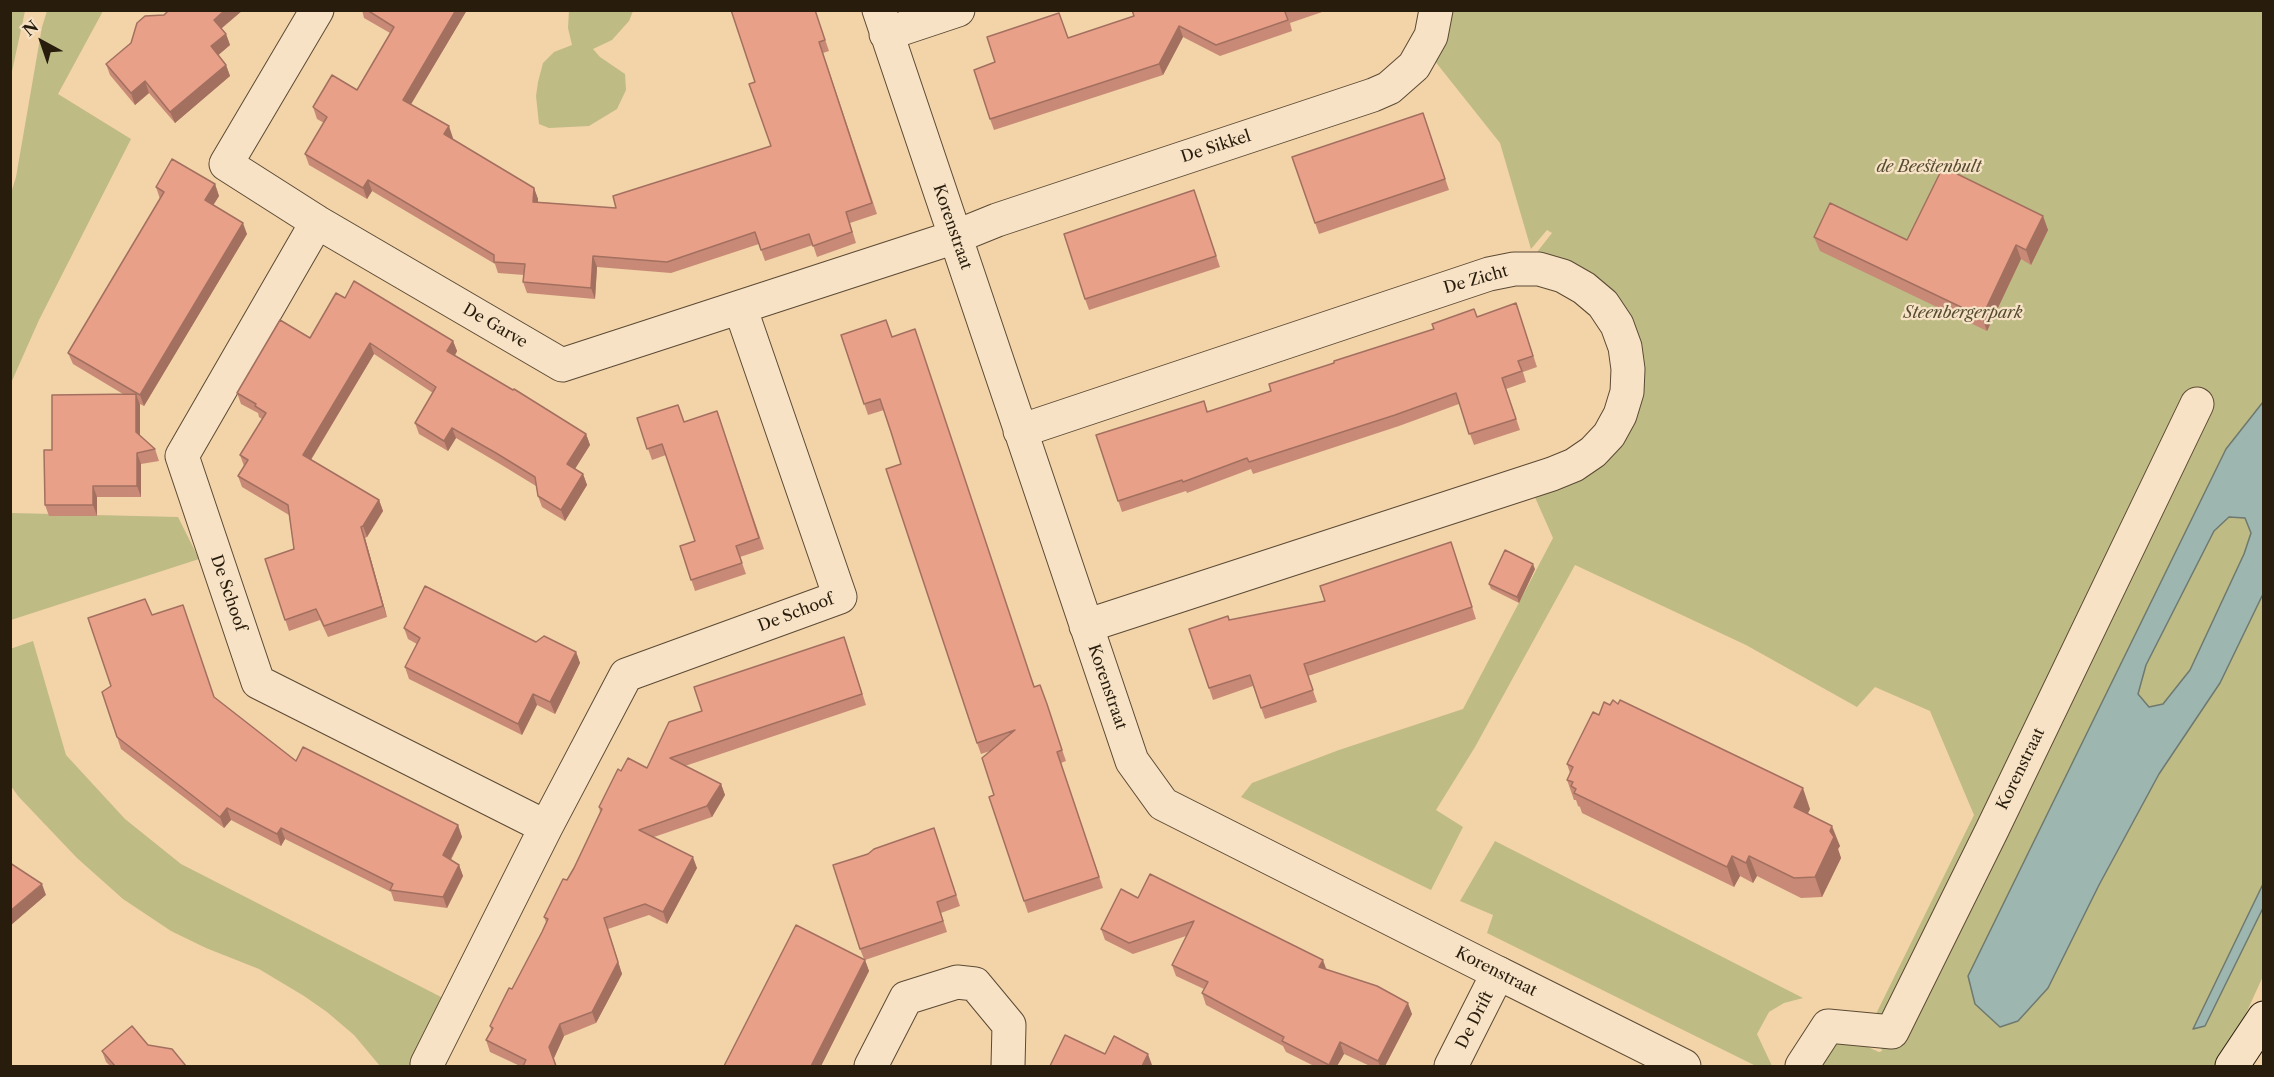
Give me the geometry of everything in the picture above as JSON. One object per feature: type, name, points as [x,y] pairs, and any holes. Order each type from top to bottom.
[{"type":"street","name":"De Garve","points":[[316,10],[226,164],[317,222],[562,366],[955,237]]},
{"type":"street","points":[[883,22],[958,10]]},
{"type":"street","name":"De Sikkel","points":[[955,237],[997,220],[1389,88],[1414,66],[1424,52],[1431,36],[1436,10]]},
{"type":"street","name":"Korenstraat","points":[[883,22],[1132,761],[1163,804],[1684,1066]]},
{"type":"street","name":"De Schoof","points":[[317,222],[182,456],[258,682],[546,827]]},
{"type":"street","name":"De Zicht","points":[[1020,431],[1489,274],[1514,269],[1539,269],[1563,276],[1584,288],[1603,304],[1617,325],[1625,347],[1628,369],[1627,392],[1620,415],[1609,435],[1593,452],[1574,465],[1086,626]]},
{"type":"street","name":"De Schoof","points":[[427,1064],[546,827],[626,675],[840,597],[740,307]]},
{"type":"street","name":"Korenstraat","points":[[1802,1066],[1828,1026],[1892,1032],[2197,404]]},
{"type":"street","name":"De Drift","points":[[1451,1066],[1498,974]]},
{"type":"street","points":[[871,1066],[906,998],[957,982],[975,984],[1009,1025],[1008,1066]]},
{"type":"street","points":[[2232,1066],[2264,1018]]},
{"type":"green space","points":[[569,10],[633,11],[629,21],[612,40],[593,49],[600,57],[625,74],[626,90],[617,109],[589,126],[549,128],[539,124],[536,96],[538,82],[543,63],[554,52],[572,45],[568,28]]},
{"type":"green space","points":[[10,11],[25,11],[11,76]]},
{"type":"green space","points":[[47,11],[103,11],[58,94],[131,139],[39,320],[11,383],[11,193],[16,177],[42,27]]},
{"type":"green space","name":"Steenbergerpark","points":[[1449,11],[2263,11],[2264,974],[2228,1053],[2219,1066],[1815,1066],[1841,1035],[1879,1052],[1882,1051],[1874,1018],[1974,815],[1930,711],[1875,687],[1857,707],[1746,645],[1575,565],[1475,747],[1436,810],[1463,827],[1431,890],[1241,797],[1252,783],[1339,750],[1463,709],[1553,538],[1534,495],[1580,476],[1639,357],[1534,256],[1552,233],[1547,230],[1531,249],[1500,143],[1434,60]]},
{"type":"green space","points":[[11,513],[178,517],[199,559],[11,620]]},
{"type":"green space","points":[[33,641],[66,755],[125,819],[181,864],[443,998],[411,1065],[380,1066],[354,1035],[304,996],[259,969],[171,931],[123,899],[77,858],[18,796],[11,786],[10,649]]},
{"type":"green space","points":[[1495,841],[1803,998],[1784,1003],[1769,1012],[1757,1034],[1772,1066],[1756,1066],[1487,933],[1493,915],[1460,901]]},
{"type":"water","points":[[2263,402],[2263,594],[2220,683],[2159,774],[2099,885],[2048,988],[2018,1021],[2000,1027],[1975,1004],[1968,976],[2226,449]],"holes":[[[2229,517],[2245,518],[2251,533],[2244,554],[2190,670],[2163,704],[2149,707],[2138,694],[2146,665],[2214,531]]]},
{"type":"water","points":[[2263,884],[2263,908],[2205,1026],[2193,1029]]},
{"type":"building","points":[[169,10],[225,10],[214,20],[226,34],[211,46],[226,65],[170,112],[145,81],[131,93],[106,64],[131,43],[137,23],[145,16],[164,15]]},
{"type":"building","points":[[367,10],[456,10],[403,100],[449,126],[444,134],[534,188],[533,202],[616,208],[613,196],[771,146],[749,84],[755,82],[731,10],[815,10],[825,40],[819,42],[872,203],[846,212],[852,232],[813,246],[809,234],[761,250],[755,232],[667,262],[593,256],[591,288],[523,282],[525,264],[494,262],[494,255],[368,180],[363,188],[305,154],[327,117],[313,107],[332,75],[357,90],[394,27]]},
{"type":"building","points":[[1132,10],[1290,10],[1285,12],[1288,20],[1216,45],[1179,26],[1159,64],[990,119],[974,70],[995,62],[987,37],[1059,13],[1068,38],[1134,16]]},
{"type":"building","points":[[1423,113],[1445,179],[1315,223],[1292,157]]},
{"type":"building","points":[[172,159],[215,184],[205,200],[243,223],[140,395],[68,353],[164,192],[156,187]]},
{"type":"building","points":[[1943,167],[2043,216],[2026,250],[2016,245],[1982,317],[1814,237],[1830,203],[1907,240]]},
{"type":"building","points":[[1194,190],[1216,256],[1085,299],[1064,234]]},
{"type":"building","points":[[354,281],[453,341],[447,351],[586,434],[567,464],[583,474],[561,510],[538,496],[535,477],[496,453],[452,428],[444,441],[415,423],[436,387],[370,343],[303,455],[379,500],[361,527],[383,606],[324,626],[316,609],[285,620],[265,559],[294,549],[288,505],[238,476],[248,460],[240,455],[266,413],[237,393],[280,320],[310,338],[336,293],[345,298]]},
{"type":"building","points":[[1516,303],[1533,356],[1518,361],[1522,371],[1502,378],[1516,419],[1469,434],[1456,393],[1249,462],[1247,458],[1183,482],[1182,480],[1118,501],[1096,435],[1204,401],[1207,412],[1271,391],[1269,384],[1434,329],[1432,324],[1474,309],[1477,317]]},
{"type":"building","points":[[886,320],[892,337],[915,329],[1034,687],[1040,685],[1047,704],[1062,750],[1057,752],[1099,877],[1024,901],[989,797],[994,795],[982,758],[1015,730],[977,743],[886,469],[901,464],[880,399],[864,404],[841,335]]},
{"type":"building","points":[[136,394],[136,432],[155,449],[137,453],[137,486],[93,486],[93,505],[45,505],[44,450],[52,450],[52,395]]},
{"type":"building","points":[[678,405],[684,422],[717,411],[759,538],[736,546],[742,563],[691,580],[680,546],[695,541],[662,444],[647,449],[637,418]]},
{"type":"building","points":[[1451,542],[1472,607],[1304,664],[1313,690],[1261,708],[1250,675],[1209,688],[1189,629],[1228,616],[1229,620],[1325,601],[1320,586]]},
{"type":"building","points":[[1505,550],[1533,564],[1517,597],[1489,584]]},
{"type":"building","points":[[425,586],[536,642],[544,636],[576,652],[550,702],[533,694],[518,724],[405,667],[420,638],[404,628]]},
{"type":"building","points":[[145,599],[152,615],[183,605],[214,697],[296,761],[303,747],[458,825],[443,855],[459,865],[443,897],[390,890],[393,884],[281,828],[277,834],[227,808],[220,817],[117,737],[102,692],[111,686],[88,618]]},
{"type":"building","points":[[844,637],[862,694],[670,758],[721,784],[707,806],[639,830],[693,857],[663,912],[645,904],[604,918],[618,962],[592,1012],[560,1024],[549,1047],[556,1066],[523,1066],[526,1060],[486,1040],[493,1028],[490,1026],[509,988],[512,989],[542,932],[548,919],[544,917],[563,879],[567,880],[574,868],[602,809],[599,807],[618,769],[621,771],[628,758],[647,768],[669,722],[702,711],[694,687]]},
{"type":"building","points":[[1613,700],[1618,704],[1620,700],[1803,788],[1794,807],[1832,826],[1830,831],[1834,837],[1815,877],[1794,878],[1749,856],[1746,863],[1732,856],[1727,867],[1574,793],[1576,789],[1571,786],[1573,782],[1567,780],[1573,767],[1567,764],[1593,712],[1599,715],[1604,702],[1610,705]]},
{"type":"building","points":[[934,828],[956,895],[937,902],[943,921],[860,949],[833,865]]},
{"type":"building","points":[[10,863],[42,884],[10,911]]},
{"type":"building","points":[[1150,874],[1323,960],[1319,967],[1377,986],[1408,1003],[1378,1061],[1340,1042],[1329,1065],[1282,1041],[1284,1037],[1202,993],[1208,982],[1172,965],[1194,921],[1129,943],[1101,929],[1121,889],[1138,898]]},
{"type":"building","points":[[796,925],[865,960],[811,1066],[724,1066]]},
{"type":"building","points":[[132,1026],[148,1045],[172,1049],[186,1066],[115,1066],[102,1051]]},
{"type":"building","points":[[1065,1035],[1105,1054],[1114,1036],[1148,1054],[1142,1066],[1050,1066]]},
{"type":"park label","name":"de Beestenbult","points":[[1929,167]]}]
